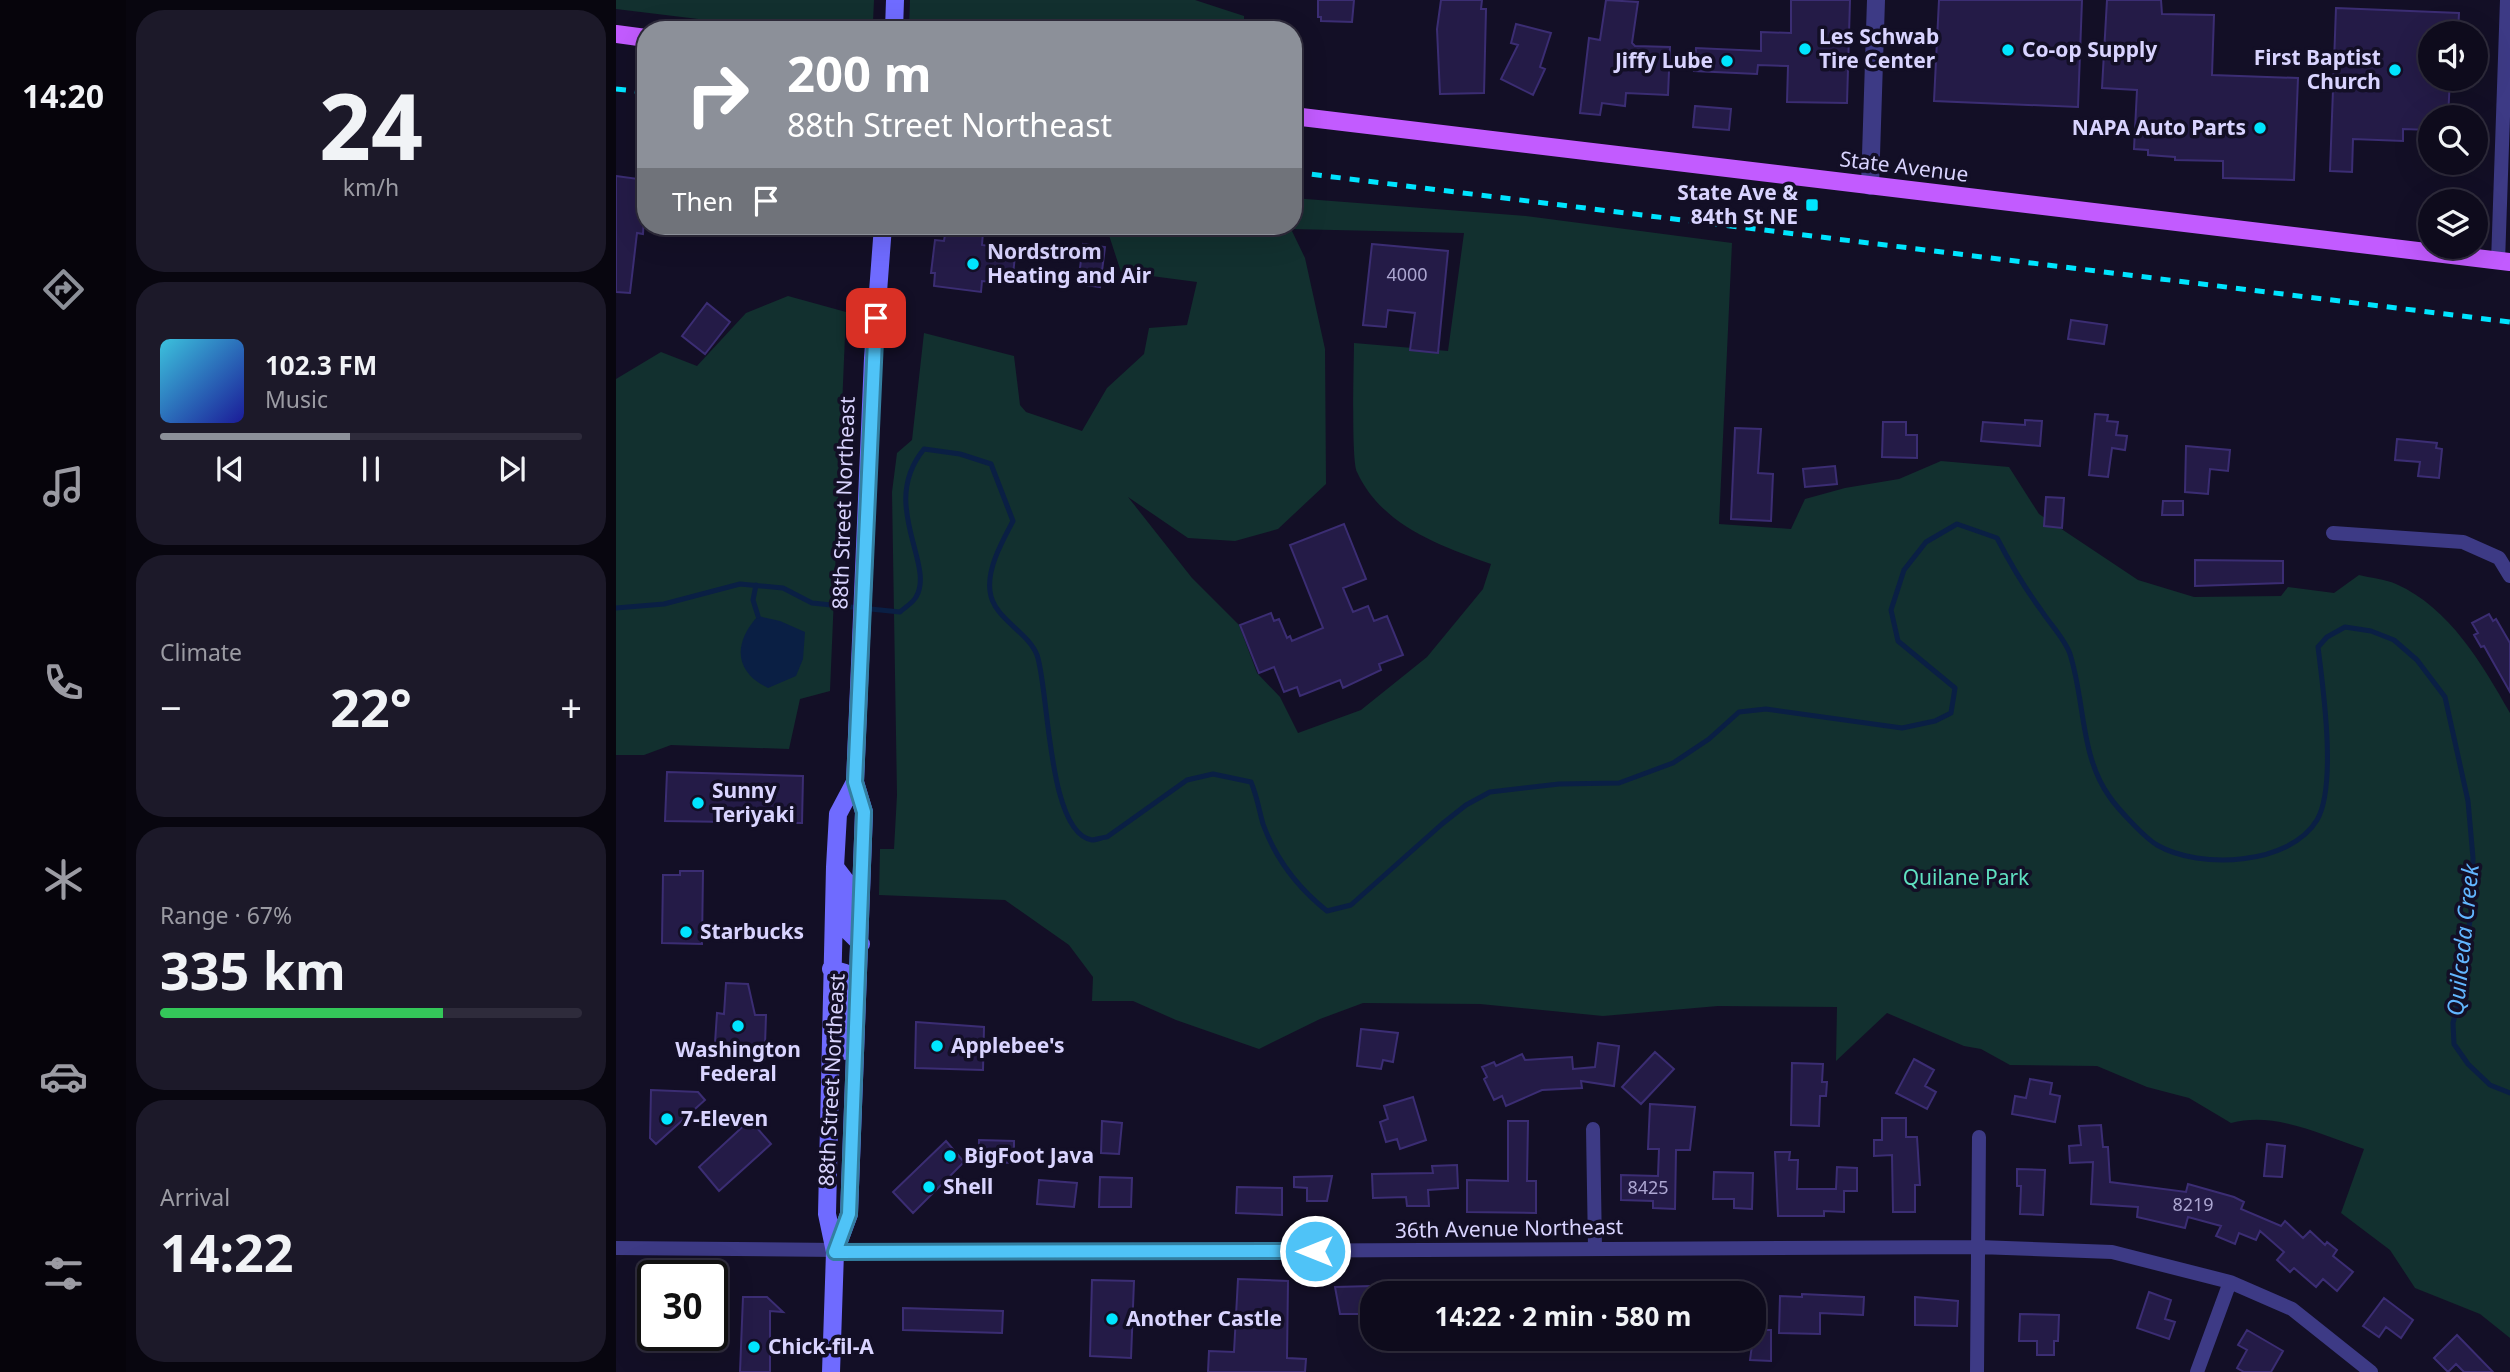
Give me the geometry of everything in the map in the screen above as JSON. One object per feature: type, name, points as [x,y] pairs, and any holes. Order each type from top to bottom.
[{"type":"main road","points":[[894,21],[895,0]]},
{"type":"main road","points":[[616,34],[637,37]]},
{"type":"main road","name":"State Avenue","points":[[1302,117],[2504,262]]},
{"type":"main road","name":"88th Street Northeast","points":[[835,1252],[849,1214],[864,812],[855,782],[873,358],[882,235]]},
{"type":"main road","name":"88th Street Northeast","points":[[831,1372],[835,1252],[827,1214],[835,867],[838,814],[855,782]]},
{"type":"main road","points":[[835,867],[848,884],[847,930],[861,944]]},
{"type":"main road","points":[[831,969],[845,974],[846,1049],[855,1063]]},
{"type":"street","points":[[1870,186],[1876,0]]},
{"type":"street","points":[[2504,262],[2507,0]]},
{"type":"street","points":[[2333,533],[2463,542],[2499,558],[2510,576]]},
{"type":"street","points":[[1594,1129],[1595,1248]]},
{"type":"street","points":[[1977,1372],[1979,1137]]},
{"type":"street","name":"36th Avenue Northeast","points":[[616,1248],[835,1252],[1978,1247],[2112,1252],[2230,1282],[2292,1309],[2371,1372]]},
{"type":"street","points":[[2197,1372],[2230,1282]]},
{"type":"green space","points":[[616,0],[874,0],[873,21],[714,21],[616,9]]},
{"type":"green space","points":[[910,0],[1195,0],[1244,16],[1244,21],[909,21]]},
{"type":"green space","name":"Quilane Park","points":[[1302,199],[1526,216],[1732,243],[1719,524],[1791,529],[1805,499],[1845,488],[1899,479],[1941,461],[2009,467],[2039,514],[2138,580],[2194,597],[2281,596],[2288,587],[2334,593],[2359,575],[2396,584],[2433,607],[2463,639],[2510,713],[2510,1338],[2480,1314],[2415,1288],[2390,1250],[2341,1213],[2364,1149],[2282,1122],[2248,1120],[2231,1123],[2189,1098],[2147,1087],[2097,1066],[2010,1065],[1981,1049],[1964,1046],[1887,1013],[1836,1061],[1837,1007],[1718,1006],[1603,1016],[1480,1004],[1363,1003],[1320,1019],[1259,1049],[1176,1020],[1133,1001],[1092,1001],[1093,977],[1069,945],[1005,900],[879,895],[880,849],[894,849],[897,795],[892,492],[897,453],[912,440],[924,333],[1014,356],[1020,405],[1026,412],[1082,431],[1107,388],[1144,354],[1149,328],[1187,325],[1197,282],[1121,272],[1109,235],[1294,235],[1305,258],[1325,349],[1326,484],[1278,529],[1235,541],[1188,538],[1128,497],[1192,578],[1239,625],[1257,673],[1280,697],[1298,733],[1361,710],[1427,657],[1483,589],[1491,564],[1433,541],[1396,520],[1368,490],[1355,464],[1354,343],[1448,351],[1464,233],[1302,229]]},
{"type":"green space","points":[[788,296],[846,312],[830,691],[800,699],[789,749],[671,745],[644,755],[616,755],[616,379],[661,352],[697,366],[746,313]]},
{"type":"water","points":[[758,616],[780,621],[805,632],[803,659],[796,676],[768,688],[749,674],[741,656],[744,636]]},
{"type":"building","points":[[1318,0],[1354,0],[1352,22],[1321,21],[1321,17],[1318,17]]},
{"type":"building","points":[[1441,0],[1482,0],[1481,9],[1486,9],[1484,93],[1440,94],[1437,29]]},
{"type":"building","points":[[1606,0],[1638,2],[1632,43],[1635,46],[1670,47],[1668,95],[1626,93],[1625,106],[1602,103],[1600,115],[1580,113],[1589,38],[1600,40]]},
{"type":"building","name":"Les Schwab Tire Center","points":[[1791,0],[1850,0],[1847,103],[1787,102],[1788,66],[1758,65],[1757,74],[1694,71],[1696,48],[1761,51],[1761,32],[1791,33]]},
{"type":"building","name":"Co-op Supply","points":[[1939,0],[2082,0],[2078,107],[1934,101]]},
{"type":"building","points":[[2107,0],[2161,0],[2162,14],[2214,15],[2212,75],[2298,78],[2294,180],[2223,178],[2223,161],[2175,160],[2175,157],[2148,155],[2148,150],[2134,149],[2137,90],[2102,88]]},
{"type":"building","points":[[2336,8],[2459,13],[2459,21],[2418,21],[2418,91],[2449,91],[2449,105],[2418,105],[2418,130],[2403,129],[2403,141],[2353,139],[2352,172],[2330,171]]},
{"type":"building","points":[[1516,24],[1551,33],[1540,67],[1545,69],[1533,95],[1501,79],[1518,45],[1511,43]]},
{"type":"building","points":[[1695,106],[1731,109],[1729,130],[1693,127]]},
{"type":"building","points":[[616,176],[637,179],[637,233],[630,293],[616,292]]},
{"type":"building","name":"Nordstrom Heating and Air","points":[[945,235],[983,235],[982,245],[990,246],[989,253],[1015,256],[1012,284],[982,281],[981,292],[934,286],[935,273],[931,273],[935,240],[944,241]]},
{"type":"building","points":[[1083,244],[1105,247],[1100,287],[1078,284]]},
{"type":"building","points":[[1372,244],[1448,251],[1438,353],[1410,350],[1415,313],[1388,310],[1386,327],[1363,325]]},
{"type":"building","points":[[707,303],[730,322],[705,354],[682,336]]},
{"type":"building","points":[[2071,320],[2107,325],[2104,344],[2068,339]]},
{"type":"building","points":[[2095,414],[2108,415],[2107,421],[2118,422],[2116,435],[2127,436],[2125,450],[2112,448],[2108,477],[2089,475]]},
{"type":"building","points":[[2025,420],[2042,421],[2040,446],[1981,441],[1983,422],[2025,425]]},
{"type":"building","points":[[1883,422],[1906,422],[1906,435],[1917,435],[1917,458],[1882,457]]},
{"type":"building","points":[[1735,428],[1761,429],[1758,473],[1773,474],[1771,521],[1731,519]]},
{"type":"building","points":[[2397,439],[2437,443],[2436,448],[2442,449],[2439,478],[2418,476],[2420,462],[2395,460]]},
{"type":"building","points":[[2186,446],[2230,450],[2228,471],[2210,469],[2208,494],[2185,492]]},
{"type":"building","points":[[1835,466],[1837,484],[1805,487],[1803,469]]},
{"type":"building","points":[[2046,497],[2064,498],[2062,528],[2044,526]]},
{"type":"building","points":[[2163,501],[2183,501],[2183,515],[2162,515]]},
{"type":"building","points":[[1344,524],[1366,579],[1343,588],[1353,612],[1368,606],[1374,621],[1387,616],[1403,655],[1379,664],[1381,670],[1343,688],[1340,680],[1300,696],[1297,687],[1284,692],[1274,667],[1259,673],[1240,625],[1271,613],[1274,621],[1279,619],[1287,638],[1290,636],[1292,641],[1323,628],[1290,545]]},
{"type":"building","points":[[2195,560],[2283,561],[2283,583],[2195,586]]},
{"type":"building","points":[[2489,614],[2493,621],[2496,619],[2510,643],[2510,692],[2484,646],[2481,647],[2474,635],[2478,633],[2472,623]]},
{"type":"building","points":[[667,772],[803,776],[802,823],[665,821]]},
{"type":"building","points":[[680,871],[703,871],[702,944],[662,943],[663,875],[680,875]]},
{"type":"building","points":[[726,983],[748,984],[755,1015],[766,1015],[765,1045],[760,1045],[759,1053],[698,1053],[715,1043],[717,1013],[724,1014]]},
{"type":"building","points":[[916,1022],[984,1027],[983,1070],[915,1068]]},
{"type":"building","points":[[1361,1029],[1398,1033],[1393,1062],[1383,1060],[1381,1069],[1357,1066]]},
{"type":"building","points":[[1598,1043],[1619,1046],[1614,1086],[1581,1081],[1582,1088],[1542,1090],[1506,1106],[1502,1096],[1494,1100],[1484,1079],[1487,1077],[1482,1067],[1494,1062],[1496,1066],[1522,1054],[1525,1060],[1572,1057],[1573,1069],[1595,1067]]},
{"type":"building","points":[[1655,1052],[1674,1069],[1641,1104],[1622,1087]]},
{"type":"building","points":[[1914,1059],[1934,1070],[1925,1086],[1936,1092],[1927,1109],[1896,1093]]},
{"type":"building","points":[[1792,1063],[1823,1064],[1822,1082],[1827,1082],[1826,1096],[1820,1096],[1819,1126],[1791,1125]]},
{"type":"building","points":[[2030,1079],[2052,1083],[2050,1094],[2060,1096],[2055,1122],[2012,1114],[2015,1096],[2026,1098]]},
{"type":"building","name":"7-Eleven","points":[[651,1090],[698,1092],[705,1100],[656,1144],[650,1138]]},
{"type":"building","points":[[1413,1097],[1426,1140],[1400,1149],[1397,1139],[1386,1142],[1380,1122],[1388,1119],[1384,1106]]},
{"type":"building","points":[[1650,1104],[1695,1107],[1690,1150],[1676,1150],[1675,1209],[1653,1208],[1653,1201],[1621,1200],[1621,1175],[1658,1176],[1659,1149],[1648,1149]]},
{"type":"building","points":[[1882,1118],[1906,1118],[1906,1137],[1917,1137],[1920,1185],[1915,1185],[1915,1212],[1893,1212],[1892,1155],[1874,1156],[1874,1140],[1882,1140]]},
{"type":"building","name":"7-Eleven","points":[[750,1120],[771,1144],[719,1191],[699,1167]]},
{"type":"building","points":[[1102,1121],[1122,1123],[1119,1154],[1101,1153]]},
{"type":"building","points":[[1508,1121],[1528,1121],[1527,1181],[1536,1181],[1536,1213],[1467,1212],[1467,1180],[1508,1181]]},
{"type":"building","points":[[2101,1125],[2103,1147],[2108,1147],[2110,1182],[2186,1192],[2188,1184],[2234,1197],[2244,1202],[2241,1209],[2281,1226],[2285,1221],[2303,1238],[2310,1231],[2325,1245],[2327,1242],[2337,1250],[2333,1256],[2353,1272],[2337,1291],[2323,1279],[2316,1287],[2294,1268],[2290,1272],[2277,1260],[2284,1252],[2260,1231],[2256,1240],[2239,1233],[2235,1244],[2216,1236],[2221,1226],[2188,1217],[2185,1228],[2137,1217],[2138,1207],[2091,1204],[2093,1162],[2070,1163],[2069,1146],[2081,1145],[2079,1126]]},
{"type":"building","points":[[979,1140],[1014,1141],[1014,1163],[979,1162]]},
{"type":"building","points":[[946,1141],[964,1162],[913,1213],[893,1192]]},
{"type":"building","points":[[2267,1144],[2285,1146],[2282,1177],[2264,1176]]},
{"type":"building","points":[[1775,1152],[1790,1152],[1789,1160],[1798,1160],[1797,1189],[1836,1189],[1837,1167],[1857,1168],[1857,1191],[1844,1191],[1844,1212],[1824,1211],[1824,1216],[1778,1216]]},
{"type":"building","points":[[1457,1165],[1458,1188],[1428,1190],[1429,1206],[1407,1206],[1406,1197],[1373,1198],[1372,1174],[1433,1173],[1432,1166]]},
{"type":"building","points":[[2017,1169],[2045,1170],[2043,1215],[2020,1214],[2021,1186],[2017,1186]]},
{"type":"building","points":[[1714,1172],[1753,1173],[1752,1209],[1734,1208],[1734,1199],[1713,1199]]},
{"type":"building","points":[[1332,1176],[1327,1201],[1307,1201],[1307,1188],[1294,1187],[1294,1177]]},
{"type":"building","points":[[1100,1177],[1132,1178],[1131,1207],[1099,1207]]},
{"type":"building","points":[[1039,1180],[1077,1183],[1074,1207],[1037,1204]]},
{"type":"building","points":[[1237,1187],[1282,1188],[1282,1215],[1236,1213]]},
{"type":"building","points":[[1238,1279],[1288,1281],[1287,1358],[1306,1359],[1305,1372],[1208,1372],[1209,1351],[1234,1352]]},
{"type":"building","name":"Another Castle","points":[[1092,1280],[1134,1281],[1131,1358],[1090,1356]]},
{"type":"building","points":[[1360,1286],[1360,1314],[1340,1314],[1335,1287]]},
{"type":"building","points":[[2149,1292],[2171,1300],[2165,1319],[2175,1322],[2169,1339],[2137,1328]]},
{"type":"building","points":[[1802,1294],[1864,1297],[1863,1315],[1820,1313],[1820,1334],[1779,1333],[1780,1296],[1802,1297]]},
{"type":"building","points":[[743,1297],[767,1297],[783,1312],[770,1311],[770,1372],[740,1372]]},
{"type":"building","points":[[1915,1297],[1958,1301],[1957,1326],[1915,1325]]},
{"type":"building","points":[[2384,1298],[2413,1320],[2401,1338],[2386,1327],[2379,1337],[2363,1326]]},
{"type":"building","points":[[903,1308],[1003,1311],[1002,1333],[903,1330]]},
{"type":"building","points":[[2020,1314],[2059,1315],[2058,1341],[2054,1341],[2054,1355],[2037,1355],[2037,1341],[2019,1341]]},
{"type":"building","points":[[1766,1330],[1771,1330],[1771,1361],[1750,1360],[1751,1351],[1766,1351]]},
{"type":"building","points":[[2247,1330],[2283,1351],[2271,1372],[2244,1372],[2237,1368],[2247,1350],[2238,1345]]},
{"type":"building","points":[[2457,1335],[2493,1372],[2464,1372],[2456,1364],[2448,1372],[2434,1358]]},
{"type":"waterway","name":"Quilceda Creek","points":[[616,608],[664,604],[740,584],[783,588],[812,603],[900,612],[915,599],[920,583],[907,512],[906,491],[911,470],[924,449],[960,454],[991,464],[1013,521],[993,564],[990,591],[997,609],[1033,647],[1037,655],[1058,787],[1066,813],[1077,831],[1092,840],[1107,837],[1187,780],[1213,774],[1251,782],[1263,824],[1281,861],[1306,892],[1327,911],[1351,905],[1442,824],[1466,805],[1490,792],[1559,784],[1619,783],[1673,763],[1709,739],[1739,712],[1766,709],[1902,728],[1935,721],[1951,713],[1955,688],[1898,641],[1891,610],[1904,570],[1926,542],[1957,524],[1997,538],[2023,584],[2068,648],[2088,745],[2100,780],[2113,801],[2139,830],[2157,845],[2175,853],[2219,860],[2266,854],[2287,846],[2304,835],[2317,820],[2323,804],[2327,761],[2318,647],[2327,637],[2345,627],[2371,631],[2394,640],[2417,660],[2445,697],[2468,801],[2473,858],[2471,912],[2460,997],[2453,1023],[2454,1044],[2468,1064],[2490,1085],[2510,1093]]},
{"type":"waterway","points":[[756,585],[753,600],[758,616]]},
{"type":"railway","points":[[616,89],[637,91]]},
{"type":"railway","points":[[1302,173],[2510,322]]},
{"type":"place","name":"Les Schwab Tire Center","points":[[1805,49]]},
{"type":"place","name":"Co-op Supply","points":[[2008,50]]},
{"type":"place","name":"Jiffy Lube","points":[[1727,61]]},
{"type":"place","name":"First Baptist Church","points":[[2395,70]]},
{"type":"place","name":"NAPA Auto Parts","points":[[2260,128]]},
{"type":"place","name":"State Ave & 84th St NE","points":[[1812,205]]},
{"type":"place","name":"Nordstrom Heating and Air","points":[[973,264]]},
{"type":"place","name":"Sunny Teriyaki","points":[[698,803]]},
{"type":"place","name":"Starbucks","points":[[686,932]]},
{"type":"place","name":"Washington Federal","points":[[738,1026]]},
{"type":"place","name":"Applebee's","points":[[937,1046]]},
{"type":"place","name":"7-Eleven","points":[[667,1119]]},
{"type":"place","name":"BigFoot Java","points":[[950,1156]]},
{"type":"place","name":"Shell","points":[[929,1187]]},
{"type":"place","name":"Another Castle","points":[[1112,1319]]},
{"type":"place","name":"Chick-fil-A","points":[[754,1347]]},
{"type":"route","points":[[876,318],[855,782],[864,812],[853,1144],[849,1214],[835,1252],[1315,1251]]}]
